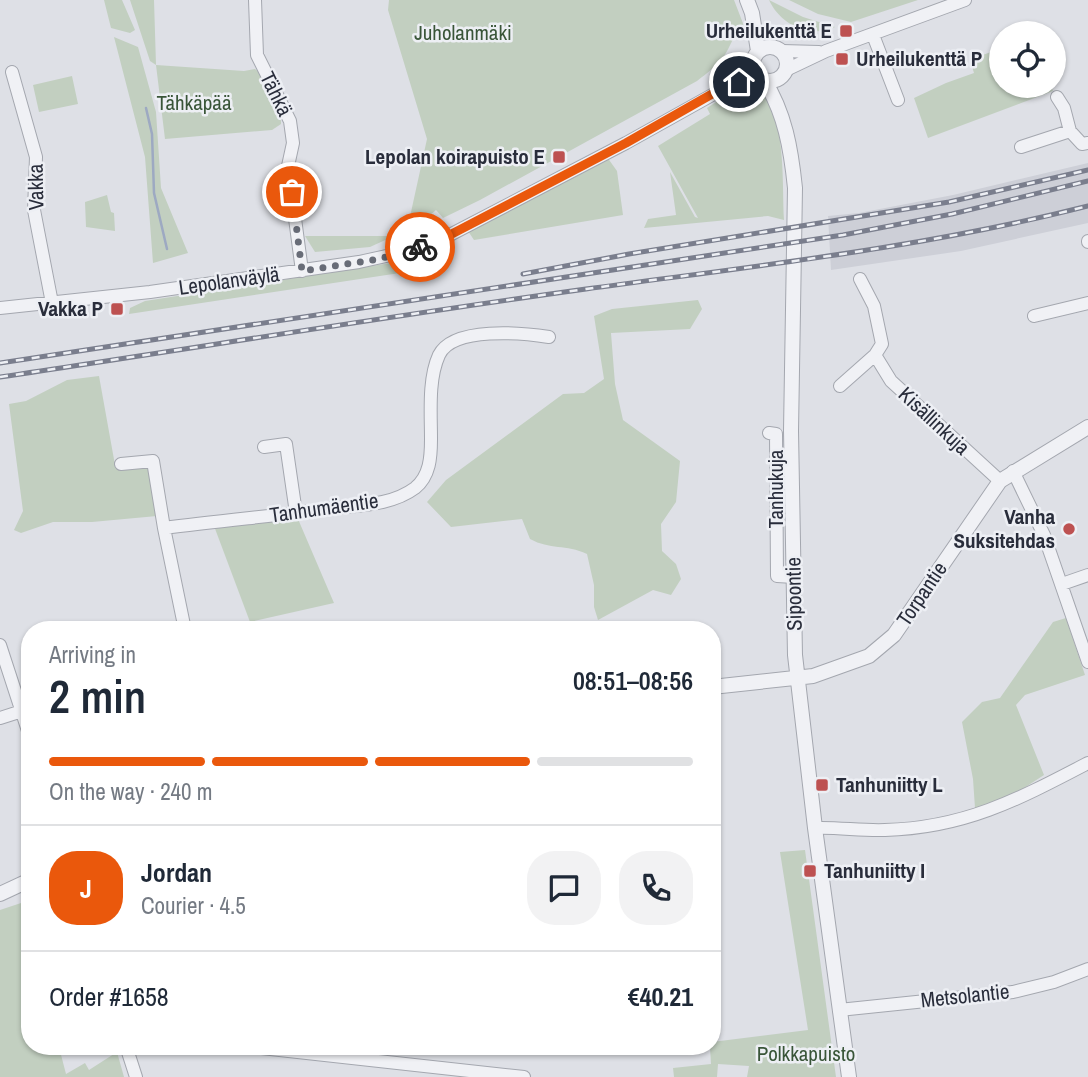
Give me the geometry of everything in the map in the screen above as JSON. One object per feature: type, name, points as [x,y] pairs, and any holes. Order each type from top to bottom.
[{"type":"street","name":"Tähkä","points":[[255,0],[257,55],[290,121],[293,143],[288,166],[302,271]]},
{"type":"street","points":[[749,7],[756,54],[754,71],[761,78],[771,81],[826,51],[965,0]]},
{"type":"street","points":[[749,7],[788,63],[785,73]]},
{"type":"street","points":[[873,35],[898,100]]},
{"type":"street","points":[[756,54],[770,46],[826,51]]},
{"type":"street","name":"Lepolanväylä","points":[[712,94],[756,54]]},
{"type":"street","name":"Vakka","points":[[12,72],[36,158],[34,210],[52,303]]},
{"type":"street","name":"Sipoontie","points":[[780,110],[785,73]]},
{"type":"street","name":"Lepolanväylä","points":[[0,308],[150,292],[379,259],[444,238],[626,143],[712,94],[761,78]]},
{"type":"street","name":"Sipoontie","points":[[761,78],[780,110],[791,150],[795,188],[791,431],[797,678],[849,1077]]},
{"type":"street","points":[[1058,98],[1064,108],[1070,131],[1085,143]]},
{"type":"street","points":[[1021,147],[1070,131]]},
{"type":"street","points":[[840,386],[875,355],[882,344],[874,306],[860,279]]},
{"type":"street","points":[[1034,316],[1088,303]]},
{"type":"street","name":"Tanhumäentie","points":[[164,528],[399,498],[425,477],[431,457],[433,373],[440,352],[458,338],[497,333],[528,333],[549,337]]},
{"type":"street","name":"Kisällinkuja","points":[[875,355],[891,381],[1000,481]]},
{"type":"street","name":"Torpantie","points":[[721,686],[813,676],[869,656],[894,635],[1000,481],[1088,427]]},
{"type":"street","name":"Tanhukuja","points":[[769,433],[776,434],[777,576],[794,577]]},
{"type":"street","points":[[264,447],[286,444],[296,513]]},
{"type":"street","points":[[121,464],[153,461],[183,621]]},
{"type":"street","points":[[1013,471],[1044,535],[1088,662]]},
{"type":"street","points":[[1062,584],[1088,575]]},
{"type":"street","points":[[0,645],[21,708]]},
{"type":"street","points":[[0,718],[21,711]]},
{"type":"street","points":[[815,828],[885,830],[970,818],[1003,806],[1088,763]]},
{"type":"street","points":[[0,894],[21,884]]},
{"type":"street","name":"Metsolantie","points":[[839,1010],[1013,992],[1054,982],[1088,969]]},
{"type":"street","points":[[129,1055],[136,1077]]},
{"type":"street","points":[[324,1055],[524,1077]]},
{"type":"shaded area","points":[[1088,163],[1088,223],[961,251],[831,270],[828,216],[859,213],[953,195]]},
{"type":"green space","points":[[104,0],[122,0],[135,30],[130,33],[111,28]]},
{"type":"green space","points":[[130,0],[154,0],[156,65],[150,61]]},
{"type":"green space","name":"Juholanmäki","points":[[389,0],[734,0],[744,26],[721,60],[697,81],[480,200],[443,218],[436,210],[428,217],[432,224],[406,235],[427,139],[388,10]]},
{"type":"green space","points":[[769,0],[803,17],[835,27],[815,31],[796,27],[780,16]]},
{"type":"green space","points":[[789,0],[918,0],[851,22],[818,14]]},
{"type":"green space","points":[[114,37],[138,47],[156,112],[161,188],[188,253],[153,263],[145,157]]},
{"type":"green space","points":[[989,53],[989,98],[1034,98],[928,138],[914,98],[974,73],[970,60]]},
{"type":"green space","name":"Tähkäpää","points":[[156,65],[244,71],[255,69],[276,104],[281,124],[272,130],[165,139]]},
{"type":"green space","points":[[72,76],[78,104],[39,112],[33,85]]},
{"type":"green space","points":[[740,86],[754,86],[766,98],[777,124],[782,157],[784,220],[768,216],[644,228],[648,219],[676,215],[670,172],[698,218],[658,146],[710,114],[707,108]]},
{"type":"green space","points":[[607,157],[617,171],[623,215],[474,240],[468,231]]},
{"type":"green space","points":[[107,195],[111,212],[114,213],[115,231],[86,227],[85,202]]},
{"type":"green space","points":[[305,236],[394,236],[370,247],[315,252]]},
{"type":"green space","points":[[431,250],[443,256],[433,268],[129,314],[130,308],[145,301],[397,262]]},
{"type":"green space","points":[[698,300],[702,309],[690,329],[611,333],[615,384],[623,420],[680,461],[676,502],[661,524],[662,551],[676,564],[681,579],[671,595],[653,590],[598,620],[587,554],[544,545],[530,539],[522,519],[451,527],[427,502],[446,480],[563,394],[584,393],[604,379],[594,316],[612,309]]},
{"type":"green space","points":[[99,376],[115,465],[148,465],[157,516],[92,522],[53,522],[21,533],[14,530],[23,511],[9,404],[26,401],[67,380]]},
{"type":"green space","points":[[298,519],[334,603],[250,621],[214,526]]},
{"type":"green space","points":[[1066,618],[1085,675],[1025,695],[1016,705],[1044,775],[1007,799],[975,808],[973,779],[962,722],[982,702],[1000,698],[1053,622]]},
{"type":"green space","name":"Polkkapuisto","points":[[805,850],[836,1077],[747,1077],[749,1066],[718,1064],[717,1077],[674,1077],[673,1068],[711,1064],[710,1055],[721,1055],[721,1041],[808,1030],[780,852]]},
{"type":"green space","points":[[21,903],[21,1055],[61,1055],[66,1074],[85,1063],[89,1070],[112,1055],[118,1055],[124,1077],[0,1077],[0,910]]},
{"type":"waterway","points":[[146,108],[152,134],[154,193],[167,249]]},
{"type":"railway","points":[[523,274],[949,202],[1088,170]]},
{"type":"railway","points":[[0,363],[843,235],[952,214],[1088,181]]},
{"type":"railway","points":[[0,377],[513,299],[838,255],[1026,221],[1088,206]]},
{"type":"way so far","points":[[292,192],[302,271],[379,259],[420,247]]},
{"type":"place","name":"Urheilukenttä E","points":[[846,31]]},
{"type":"place","name":"Urheilukenttä P","points":[[842,59]]},
{"type":"place","name":"Lepolan koirapuisto E","points":[[559,157]]},
{"type":"place","name":"Vakka P","points":[[117,309]]},
{"type":"place","name":"Vanha Suksitehdas","points":[[1069,529]]},
{"type":"place","name":"Tanhuniitty L","points":[[822,785]]},
{"type":"place","name":"Tanhuniitty I","points":[[810,871]]},
{"type":"route","points":[[420,247],[444,238],[739,82]]}]
